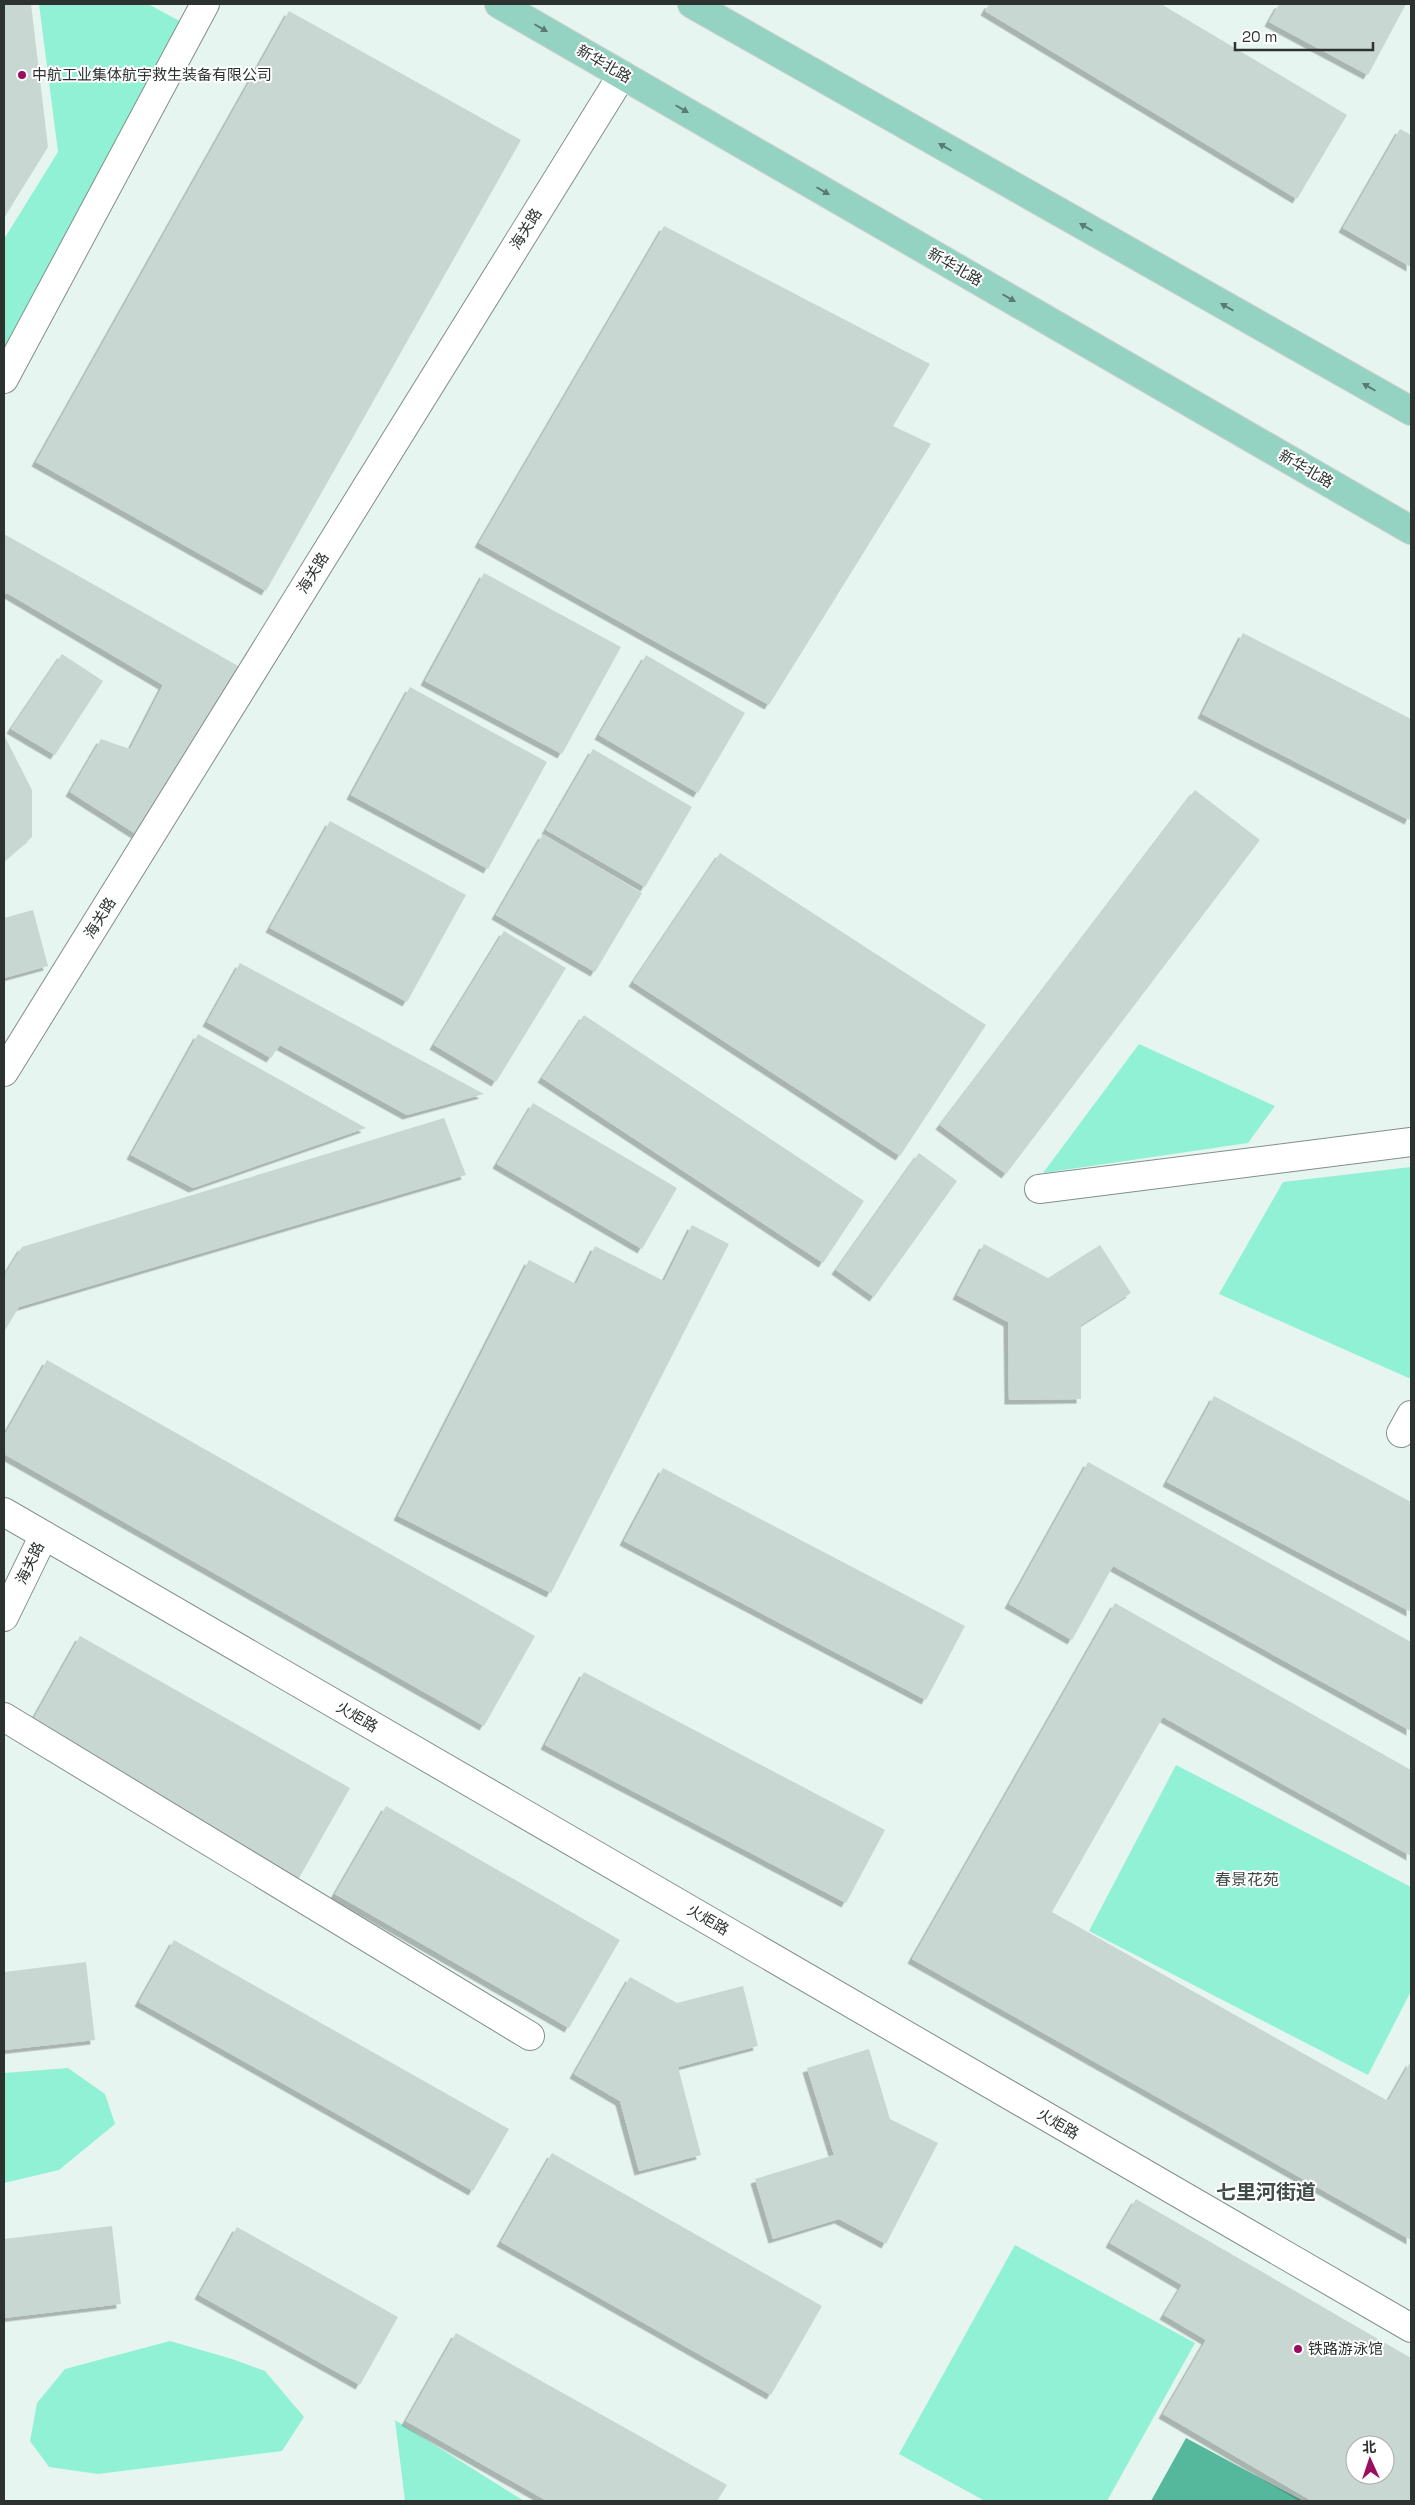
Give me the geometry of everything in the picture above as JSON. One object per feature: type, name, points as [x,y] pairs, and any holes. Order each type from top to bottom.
[{"type":"main road","name":"新华北路","points":[[499,4],[1411,530]]},
{"type":"main road","points":[[692,4],[1411,411]]},
{"type":"street","points":[[4,379],[205,4]]},
{"type":"street","name":"海关路","points":[[4,1072],[622,75]]},
{"type":"street","points":[[1039,1189],[1411,1142]]},
{"type":"street","name":"火炬路","points":[[4,1512],[1411,2328]]},
{"type":"street","name":"海关路","points":[[4,1617],[44,1535]]},
{"type":"street","points":[[4,1717],[530,2036]]},
{"type":"shaded area","points":[[39,4],[148,4],[198,31],[4,380],[4,239],[58,152]]},
{"type":"shaded area","points":[[1139,1044],[1275,1106],[1248,1143],[1043,1173]]},
{"type":"shaded area","points":[[1411,1167],[1411,1379],[1219,1294],[1283,1182]]},
{"type":"shaded area","points":[[1176,1765],[1411,1887],[1411,1991],[1368,2075],[1089,1931]]},
{"type":"shaded area","points":[[68,2068],[105,2094],[115,2124],[59,2170],[4,2183],[4,2073]]},
{"type":"shaded area","points":[[1015,2245],[1195,2343],[1107,2501],[985,2501],[899,2454]]},
{"type":"shaded area","points":[[170,2341],[232,2359],[265,2371],[304,2417],[282,2451],[98,2474],[49,2467],[30,2441],[37,2403],[65,2369]]},
{"type":"shaded area","points":[[395,2420],[524,2501],[405,2501]]},
{"type":"shaded area","points":[[1186,2438],[1303,2501],[1151,2501]]},
{"type":"building","name":"中航工业集体航宇救生装备有限公司","points":[[4,4],[31,4],[48,147],[4,218]]},
{"type":"building","points":[[989,4],[1161,4],[1347,115],[1297,199],[985,11]]},
{"type":"building","points":[[1279,4],[1406,4],[1368,75],[1269,22]]},
{"type":"building","points":[[289,11],[521,140],[266,591],[36,462]]},
{"type":"building","points":[[1400,129],[1411,135],[1411,267],[1343,228]]},
{"type":"building","points":[[664,226],[930,364],[893,426],[931,444],[769,705],[479,543]]},
{"type":"building","points":[[4,534],[240,667],[136,834],[70,792],[101,739],[130,749],[163,685],[7,593],[4,595]]},
{"type":"building","points":[[484,573],[621,647],[562,754],[425,681]]},
{"type":"building","points":[[1243,633],[1411,719],[1411,816],[1409,820],[1202,714]]},
{"type":"building","points":[[62,654],[103,681],[55,755],[11,729]]},
{"type":"building","points":[[646,655],[745,713],[698,793],[599,735]]},
{"type":"building","points":[[410,687],[547,762],[488,869],[351,795]]},
{"type":"building","points":[[4,735],[32,790],[32,837],[4,861]]},
{"type":"building","points":[[593,749],[692,807],[645,887],[546,830]]},
{"type":"building","points":[[1195,790],[1260,840],[1006,1174],[940,1125]]},
{"type":"building","points":[[330,821],[466,895],[407,1002],[270,928]]},
{"type":"building","points":[[543,834],[642,893],[595,972],[496,915]]},
{"type":"building","points":[[720,853],[986,1025],[900,1156],[633,982]]},
{"type":"building","points":[[33,910],[48,966],[4,978],[4,918]]},
{"type":"building","points":[[504,931],[566,968],[496,1082],[434,1045]]},
{"type":"building","points":[[240,963],[484,1094],[407,1115],[280,1045],[271,1058],[207,1022]]},
{"type":"building","points":[[584,1015],[864,1201],[823,1263],[542,1078]]},
{"type":"building","points":[[198,1034],[366,1128],[193,1188],[131,1155]]},
{"type":"building","points":[[533,1103],[677,1188],[642,1249],[497,1164]]},
{"type":"building","points":[[444,1118],[466,1175],[19,1307],[4,1332],[4,1276],[22,1247]]},
{"type":"building","points":[[919,1153],[957,1181],[874,1297],[836,1270]]},
{"type":"building","points":[[692,1225],[729,1244],[551,1593],[398,1516],[529,1260],[576,1284],[595,1246],[664,1281]]},
{"type":"building","points":[[984,1244],[1048,1278],[1100,1245],[1131,1293],[1081,1325],[1081,1399],[1009,1400],[1008,1322],[957,1295]]},
{"type":"building","points":[[47,1360],[535,1636],[484,1726],[4,1454],[4,1436]]},
{"type":"building","points":[[1214,1396],[1411,1502],[1411,1612],[1167,1482]]},
{"type":"building","points":[[1088,1462],[1411,1642],[1411,1731],[1113,1566],[1072,1640],[1009,1604]]},
{"type":"building","points":[[663,1468],[965,1626],[926,1700],[624,1541]]},
{"type":"building","points":[[1115,1603],[1411,1770],[1411,1856],[1163,1717],[1052,1912],[1388,2101],[1411,2061],[1411,2240],[912,1959]]},
{"type":"building","points":[[80,1636],[350,1788],[299,1878],[30,1725]]},
{"type":"building","points":[[584,1672],[885,1830],[846,1903],[545,1745]]},
{"type":"building","points":[[386,1806],[620,1940],[569,2028],[335,1894]]},
{"type":"building","points":[[174,1940],[509,2129],[473,2191],[139,2002]]},
{"type":"building","points":[[86,1962],[95,2040],[4,2050],[4,1972]]},
{"type":"building","points":[[630,1977],[677,2003],[743,1986],[758,2046],[678,2067],[701,2155],[639,2171],[620,2101],[574,2074]]},
{"type":"building","points":[[869,2049],[890,2119],[938,2143],[886,2244],[839,2219],[773,2239],[755,2179],[834,2155],[807,2068]]},
{"type":"building","points":[[552,2153],[822,2306],[771,2395],[501,2242]]},
{"type":"building","name":"铁路游泳馆","points":[[1136,2199],[1411,2358],[1411,2501],[1312,2501],[1163,2414],[1206,2340],[1164,2315],[1182,2285],[1110,2243]]},
{"type":"building","points":[[112,2226],[121,2304],[4,2318],[4,2239]]},
{"type":"building","points":[[237,2227],[398,2317],[360,2385],[199,2295]]},
{"type":"building","points":[[456,2333],[727,2485],[717,2501],[547,2501],[406,2421]]},
{"type":"place","name":"中航工业集体航宇救生装备有限公司","points":[[22,75]]},
{"type":"place","name":"铁路游泳馆","points":[[1298,2349]]},
{"type":"district","name":"春景花苑","points":[[1247,1879]]},
{"type":"district","name":"七里河街道","points":[[1266,2192]]}]
